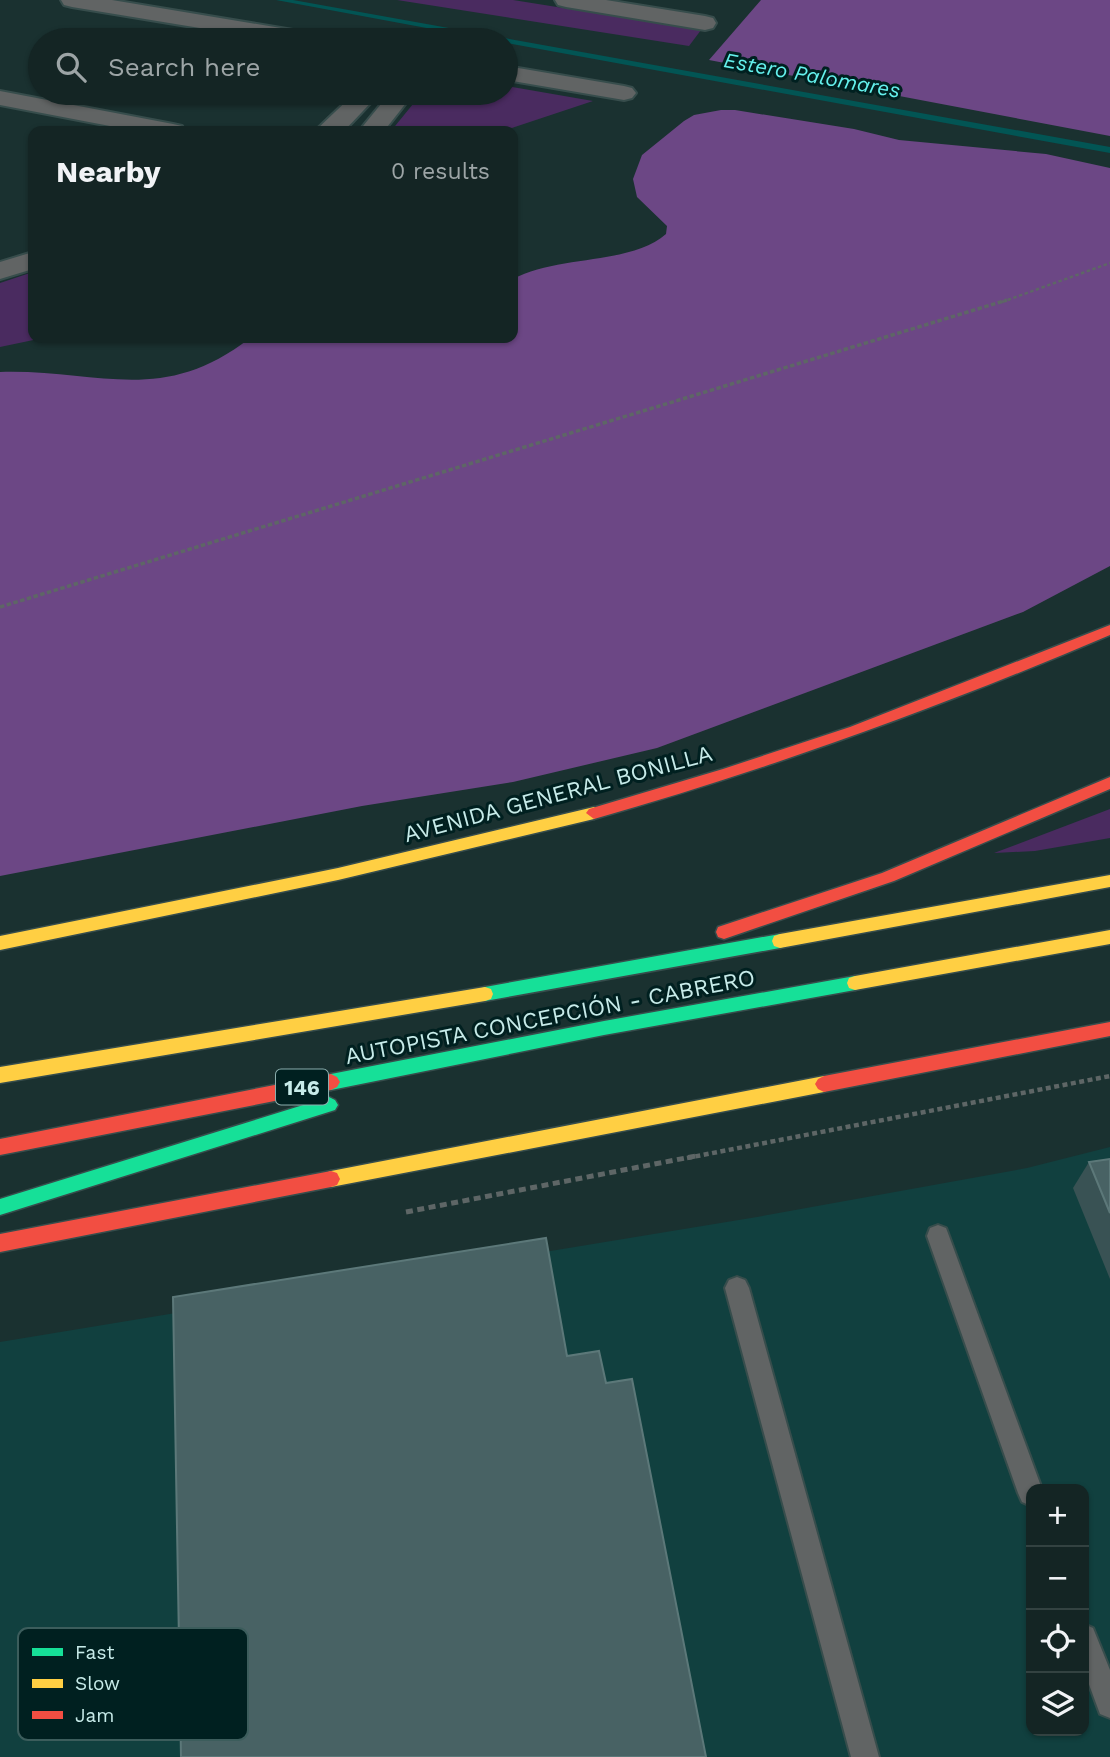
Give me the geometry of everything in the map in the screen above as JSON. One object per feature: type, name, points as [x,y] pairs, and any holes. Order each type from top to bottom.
[{"type":"main road","name":"AVENIDA GENERAL BONILLA","points":[[0,943],[437,852],[621,805],[822,743],[1110,630]]},
{"type":"main road","points":[[552,983],[673,948],[888,877],[1110,783]]},
{"type":"main road","name":"AUTOPISTA CONCEPCIÓN - CABRERO","points":[[0,1075],[552,983],[1110,881]]},
{"type":"main road","name":"AUTOPISTA CONCEPCIÓN - CABRERO","points":[[0,1147],[604,1028],[1110,937]]},
{"type":"main road","points":[[394,1087],[604,1028]]},
{"type":"main road","points":[[0,1243],[1110,1029]]},
{"type":"main road","points":[[0,1207],[341,1101]]},
{"type":"street","points":[[72,0],[239,28]]},
{"type":"street","points":[[566,0],[641,6],[705,23]]},
{"type":"street","points":[[518,75],[624,93]]},
{"type":"street","points":[[0,98],[28,103]]},
{"type":"street","points":[[37,105],[147,126]]},
{"type":"street","points":[[334,126],[356,105]]},
{"type":"street","points":[[381,126],[394,105]]},
{"type":"street","points":[[0,271],[28,262]]},
{"type":"lane","points":[[938,1236],[1028,1484]]},
{"type":"lane","points":[[737,1288],[865,1757]]},
{"type":"lane","points":[[1089,1650],[1110,1704]]},
{"type":"path","points":[[0,607],[971,313],[1110,263]]},
{"type":"path","points":[[397,1213],[1110,1076]]},
{"type":"shaded area","points":[[397,0],[513,0],[701,30],[689,46]]},
{"type":"shaded area","points":[[761,0],[1110,0],[1110,136],[709,60]]},
{"type":"shaded area","points":[[518,88],[593,101],[518,126],[395,126],[412,105],[518,105]]},
{"type":"shaded area","points":[[735,110],[854,129],[899,140],[1046,154],[1110,168],[1110,566],[1023,612],[657,748],[513,782],[362,806],[0,876],[0,372],[128,380],[158,378],[187,372],[218,359],[242,343],[518,343],[518,277],[551,266],[634,251],[666,234],[667,226],[637,197],[633,179],[642,155],[694,115]]},
{"type":"shaded area","points":[[28,274],[28,341],[0,347],[0,283]]},
{"type":"shaded area","points":[[1110,809],[1110,838],[1035,851],[994,853]]},
{"type":"shaded area","points":[[1110,1147],[1110,1757],[0,1757],[0,1342],[757,1217],[1027,1168]]},
{"type":"building","points":[[1110,1159],[1110,1213],[1089,1162]]},
{"type":"building","points":[[546,1238],[567,1356],[599,1351],[606,1383],[632,1379],[706,1757],[181,1757],[181,1740],[248,1740],[248,1628],[179,1628],[173,1297]]},
{"type":"waterway","name":"Estero Palomares","points":[[280,0],[436,28]]},
{"type":"waterway","name":"Estero Palomares","points":[[518,43],[1110,150]]},
{"type":"traffic: fast","points":[[485,994],[780,941]]},
{"type":"traffic: fast","points":[[331,1082],[604,1028],[855,983]]},
{"type":"traffic: fast","points":[[0,1207],[329,1105]]},
{"type":"traffic: slow","points":[[0,943],[338,874],[594,813]]},
{"type":"traffic: slow","points":[[780,941],[1110,881]]},
{"type":"traffic: slow","points":[[855,983],[1110,937]]},
{"type":"traffic: slow","points":[[0,1075],[485,994]]},
{"type":"traffic: slow","points":[[331,1179],[824,1084]]},
{"type":"traffic: jam","points":[[594,813],[791,753],[920,707],[1110,630]]},
{"type":"traffic: jam","points":[[724,932],[888,877],[1110,783]]},
{"type":"traffic: jam","points":[[824,1084],[1110,1029]]},
{"type":"traffic: jam","points":[[0,1147],[331,1082]]},
{"type":"traffic: jam","points":[[0,1243],[331,1179]]}]
